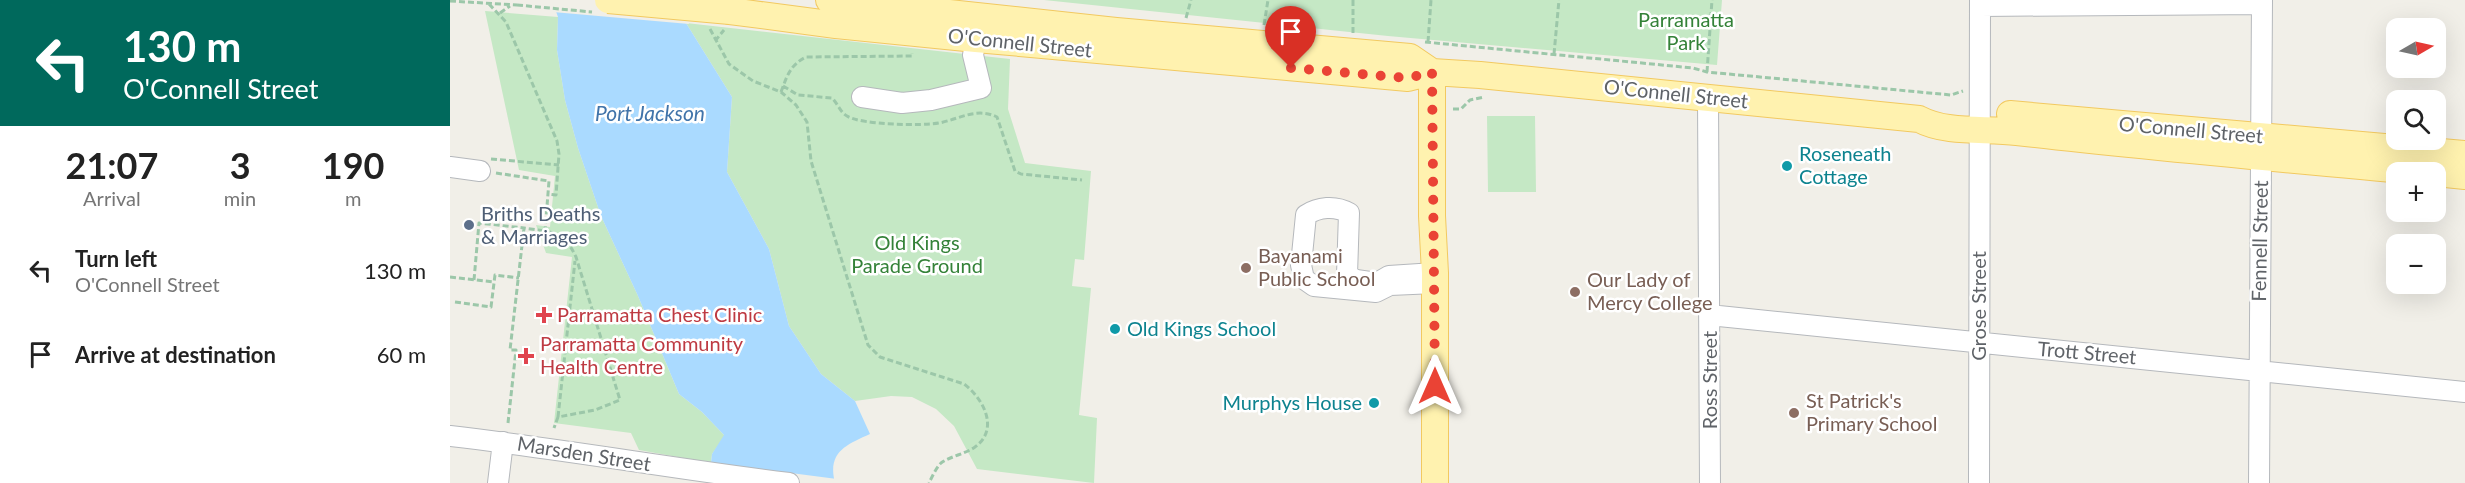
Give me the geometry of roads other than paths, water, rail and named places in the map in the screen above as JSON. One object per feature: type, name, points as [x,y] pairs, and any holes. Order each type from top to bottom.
[{"type":"main road","name":"O'Connell Street","points":[[608,0],[730,10],[836,25],[976,39],[1408,78],[1438,72],[1708,97],[1919,119],[1932,126],[1980,121],[2260,146],[2465,154]]},
{"type":"main road","name":"O'Connell Street","points":[[829,0],[1116,32],[1410,57],[1438,72]]},
{"type":"main road","points":[[1435,483],[1435,278],[1432,216],[1438,72]]},
{"type":"main road","points":[[1438,72],[1450,257],[1451,483]]},
{"type":"main road","name":"O'Connell Street","points":[[2260,146],[2386,166]]},
{"type":"main road","points":[[2446,174],[2465,176]]},
{"type":"street","points":[[1980,3],[2262,2]]},
{"type":"street","name":"Fennell Street","points":[[2259,483],[2262,2]]},
{"type":"street","name":"Grose Street","points":[[1979,483],[1980,3]]},
{"type":"street","points":[[862,97],[902,103],[931,100],[981,88],[973,55],[976,39]]},
{"type":"street","name":"Ross Street","points":[[1708,97],[1710,483]]},
{"type":"street","points":[[450,167],[480,171]]},
{"type":"street","points":[[1343,282],[1376,292],[1390,285],[1435,278]]},
{"type":"street","name":"Trott Street","points":[[1709,315],[2465,393]]},
{"type":"street","points":[[498,483],[506,433]]},
{"type":"street","name":"Marsden Street","points":[[450,436],[506,433],[685,470],[789,483]]},
{"type":"water","name":"Port Jackson","points":[[552,0],[686,23],[732,97],[727,172],[769,249],[789,326],[821,374],[855,401],[870,434],[840,451],[834,464],[835,483],[711,463],[712,454],[724,435],[702,412],[679,394],[601,216],[578,148],[565,100],[557,50],[558,17]]},
{"type":"place","name":"Roseneath Cottage","points":[[1787,166]]},
{"type":"place","name":"Briths Deaths & Marriages","points":[[469,225]]},
{"type":"place","name":"Bayanami Public School","points":[[1246,268]]},
{"type":"place","name":"Our Lady of Mercy College","points":[[1575,292]]},
{"type":"place","name":"Parramatta Chest Clinic","points":[[544,315]]},
{"type":"place","name":"Old Kings School","points":[[1115,329]]},
{"type":"place","name":"Parramatta Community Health Centre","points":[[526,356]]},
{"type":"place","name":"Murphys House","points":[[1374,403]]},
{"type":"place","name":"St Patrick's Primary School","points":[[1794,413]]},
{"type":"park label","name":"Parramatta Park","points":[[1686,32]]},
{"type":"park label","name":"Old Kings Parade Ground","points":[[917,254]]}]
